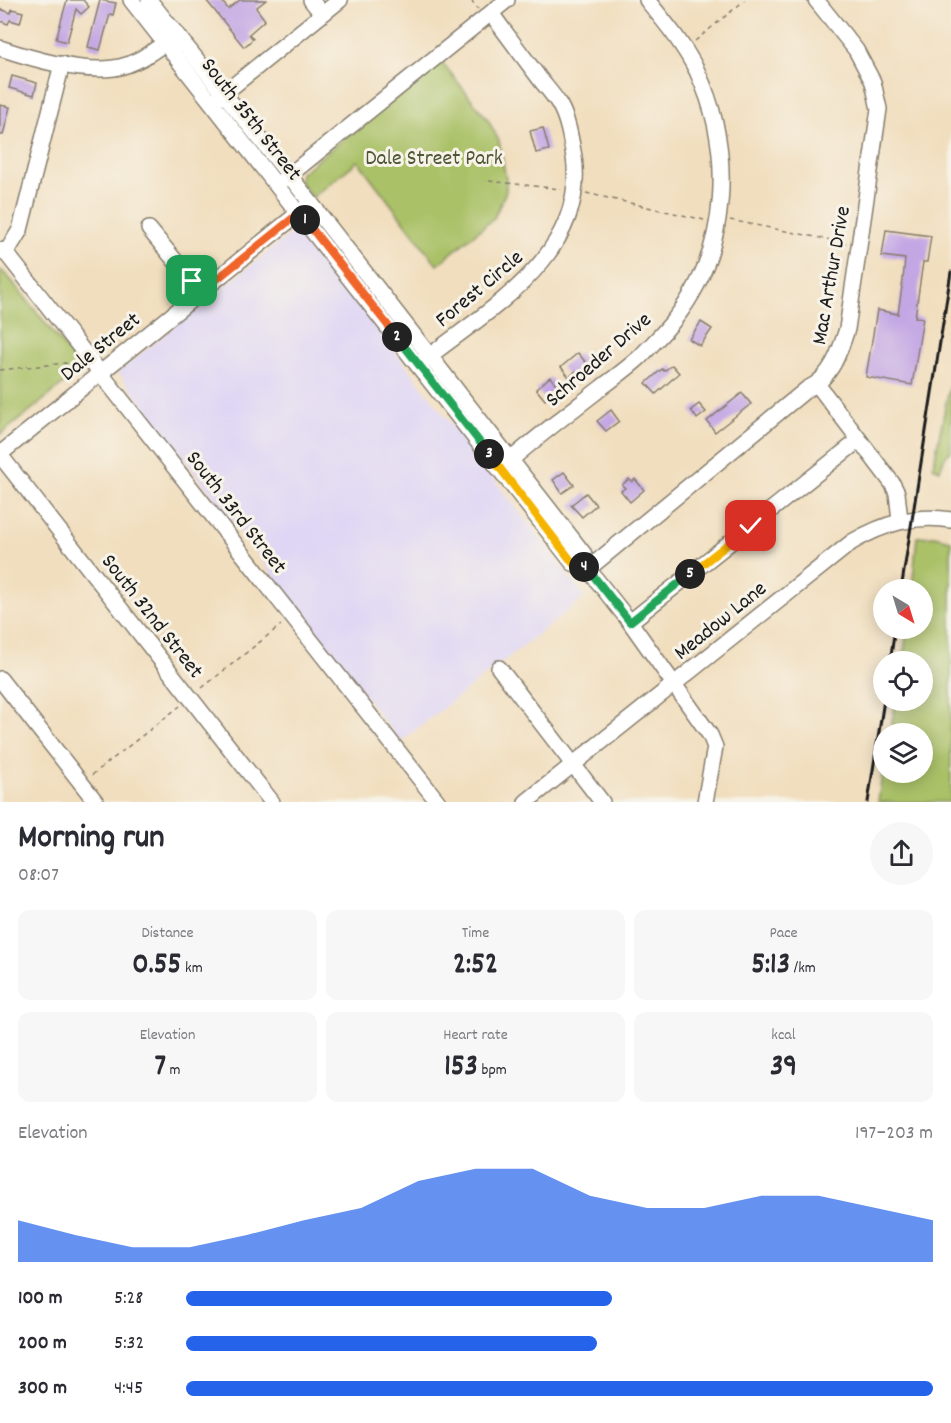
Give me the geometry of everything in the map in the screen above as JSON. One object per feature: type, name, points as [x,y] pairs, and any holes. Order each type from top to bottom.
[{"type":"street","name":"South 35th Street","points":[[131,0],[171,39],[305,208],[505,464],[573,563],[588,569],[630,622],[710,735],[715,747],[705,802]]},
{"type":"street","name":"South 35th Street","points":[[149,0],[171,39]]},
{"type":"street","points":[[311,0],[322,14]]},
{"type":"street","points":[[218,98],[340,0]]},
{"type":"street","points":[[283,180],[484,11],[507,0]]},
{"type":"street","name":"Schroeder Drive","points":[[505,464],[638,358],[674,320],[693,290],[708,259],[718,220],[722,183],[718,133],[711,105],[696,69],[678,39],[647,0]]},
{"type":"street","name":"Mac Arthur Drive","points":[[588,569],[807,388],[817,384],[838,357],[847,329],[879,109],[873,82],[855,50],[816,0]]},
{"type":"street","name":"Forest Circle","points":[[424,361],[538,268],[558,241],[572,206],[575,168],[571,138],[560,106],[484,11]]},
{"type":"street","points":[[0,48],[89,69],[116,68],[143,58],[171,39]]},
{"type":"street","points":[[3,251],[20,230],[62,64]]},
{"type":"street","name":"Dale Street","points":[[0,455],[305,208]]},
{"type":"street","points":[[149,229],[201,292]]},
{"type":"street","name":"South 33rd Street","points":[[3,251],[102,373],[438,802]]},
{"type":"street","points":[[817,384],[897,493],[900,520]]},
{"type":"street","points":[[630,622],[859,440]]},
{"type":"street","name":"South 32nd Street","points":[[0,455],[272,802]]},
{"type":"street","name":"Meadow Lane","points":[[526,802],[852,542],[874,529],[900,520],[951,517]]},
{"type":"street","points":[[499,668],[602,802]]},
{"type":"street","points":[[0,679],[96,802]]},
{"type":"path","points":[[471,0],[484,11]]},
{"type":"path","points":[[694,41],[745,0]]},
{"type":"path","points":[[489,181],[573,190],[705,220]]},
{"type":"path","points":[[729,219],[847,243]]},
{"type":"path","points":[[0,370],[65,363],[84,369]]},
{"type":"path","points":[[202,688],[284,623]]},
{"type":"path","points":[[91,775],[183,704]]},
{"type":"shaded area","points":[[299,227],[585,597],[400,742],[118,372]]},
{"type":"green space","name":"Dale Street Park","points":[[441,61],[488,120],[499,141],[506,191],[494,218],[437,265],[358,161],[312,198],[299,180],[301,173]]},
{"type":"green space","points":[[0,269],[79,365],[77,373],[0,435]]},
{"type":"green space","points":[[951,379],[951,451],[945,457],[940,470],[933,467]]},
{"type":"green space","points":[[934,536],[951,540],[951,802],[878,802],[881,783],[933,783],[933,723],[892,723],[894,711],[933,711],[933,651],[904,651],[906,639],[933,639],[933,579],[913,579],[917,537]]},
{"type":"building","points":[[67,0],[83,0],[89,7],[81,14],[76,9],[67,42],[56,39]]},
{"type":"building","points":[[100,0],[116,3],[113,15],[110,14],[100,50],[88,47]]},
{"type":"building","points":[[206,0],[221,0],[228,9],[240,0],[266,0],[256,8],[265,20],[249,34],[253,39],[244,47]]},
{"type":"building","points":[[0,9],[11,13],[12,9],[23,12],[20,23],[10,20],[8,24],[0,21]]},
{"type":"building","points":[[12,76],[37,83],[34,95],[9,88]]},
{"type":"building","points":[[0,105],[10,107],[3,135],[0,135]]},
{"type":"building","points":[[543,128],[549,150],[536,153],[530,131]]},
{"type":"building","points":[[886,230],[931,236],[927,262],[923,262],[915,317],[923,318],[912,385],[866,377],[877,310],[898,314],[903,280],[905,259],[882,256]]},
{"type":"building","points":[[701,322],[712,329],[700,346],[689,339]]},
{"type":"building","points":[[578,353],[588,365],[578,374],[576,371],[569,377],[561,367]]},
{"type":"building","points":[[672,365],[679,373],[656,394],[646,383],[662,369],[664,371]]},
{"type":"building","points":[[550,377],[559,388],[545,400],[536,389]]},
{"type":"building","points":[[742,393],[751,404],[715,432],[707,421]]},
{"type":"building","points":[[699,404],[706,412],[697,419],[691,410]]},
{"type":"building","points":[[611,410],[619,421],[606,431],[597,421]]},
{"type":"building","points":[[564,472],[574,485],[562,493],[553,480]]},
{"type":"building","points":[[629,479],[632,482],[635,479],[644,490],[630,502],[621,491],[625,488],[622,485]]},
{"type":"building","points":[[586,493],[596,505],[582,517],[571,505]]},
{"type":"railway","points":[[903,579],[951,272]]},
{"type":"railway","points":[[892,651],[893,639]]},
{"type":"railway","points":[[868,802],[882,711]]},
{"type":"route","points":[[192,281],[201,292],[299,213],[573,563],[588,569],[630,622],[751,526]]}]
